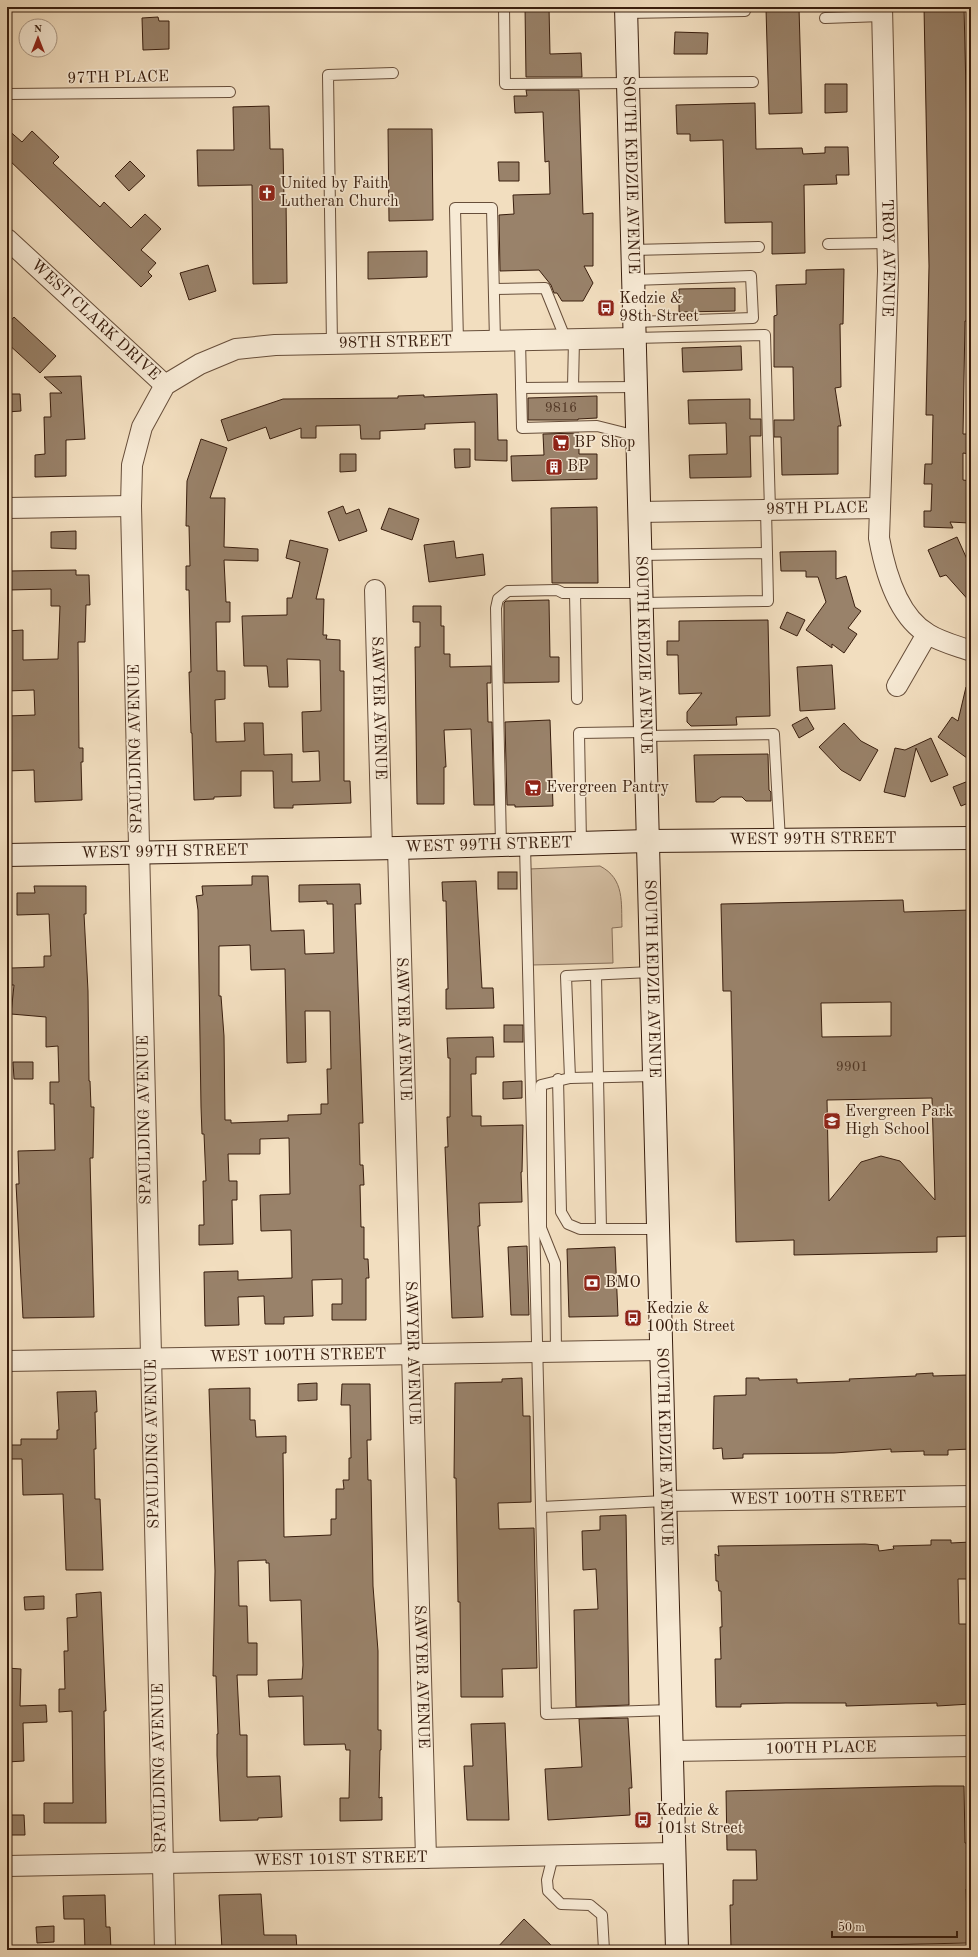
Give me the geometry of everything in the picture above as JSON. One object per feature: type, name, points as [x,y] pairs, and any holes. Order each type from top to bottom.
[{"type":"main road","name":"SOUTH KEDZIE AVENUE","points":[[626,10],[677,1950]]},
{"type":"main road","name":"WEST 99TH STREET","points":[[7,855],[390,849],[648,841],[971,838]]},
{"type":"street","name":"TROY AVENUE","points":[[879,508],[885,398],[888,243],[882,12]]},
{"type":"street","name":"WEST CLARK DRIVE","points":[[7,239],[165,385]]},
{"type":"street","name":"98TH STREET","points":[[165,385],[200,364],[236,349],[275,345],[570,340],[634,330]]},
{"type":"street","name":"SPAULDING AVENUE","points":[[165,385],[142,427],[132,465],[131,506],[165,1950]]},
{"type":"street","points":[[7,508],[131,506]]},
{"type":"street","name":"98TH PLACE","points":[[639,512],[879,508],[879,538],[884,566],[895,594],[907,615],[927,634],[971,651]]},
{"type":"street","name":"SAWYER AVENUE","points":[[375,590],[390,849],[412,1354],[426,1858]]},
{"type":"street","points":[[897,686],[927,634]]},
{"type":"street","name":"WEST 100TH STREET","points":[[7,1361],[661,1350]]},
{"type":"street","name":"WEST 100TH STREET","points":[[665,1500],[971,1496]]},
{"type":"street","name":"100TH PLACE","points":[[672,1752],[971,1746]]},
{"type":"street","name":"WEST 101ST STREET","points":[[7,1866],[674,1853]]},
{"type":"lane","points":[[504,7],[505,84],[753,82]]},
{"type":"lane","points":[[626,10],[745,11],[745,7]]},
{"type":"lane","points":[[825,18],[882,12]]},
{"type":"lane","points":[[332,344],[328,75],[393,74]]},
{"type":"lane","name":"97TH PLACE","points":[[7,94],[230,92]]},
{"type":"lane","points":[[458,342],[455,208],[492,208],[495,341]]},
{"type":"lane","points":[[828,244],[888,243]]},
{"type":"lane","points":[[632,250],[759,247]]},
{"type":"lane","points":[[633,280],[751,276],[753,318],[634,330]]},
{"type":"lane","points":[[494,289],[545,288],[570,340],[573,387]]},
{"type":"lane","points":[[501,845],[496,608],[498,599],[508,591],[557,590],[564,593],[641,598],[768,601],[765,335],[634,330]]},
{"type":"lane","points":[[520,340],[522,428],[597,426],[637,436]]},
{"type":"lane","points":[[521,388],[636,387]]},
{"type":"lane","points":[[640,555],[767,553]]},
{"type":"lane","points":[[575,593],[577,699]]},
{"type":"lane","points":[[581,843],[579,733],[774,734],[780,840]]},
{"type":"lane","points":[[525,845],[546,1714],[671,1710]]},
{"type":"lane","points":[[570,1078],[566,976],[651,972]]},
{"type":"lane","points":[[596,974],[601,1228]]},
{"type":"lane","points":[[556,1352],[555,1263],[541,1228],[541,1085],[570,1078],[654,1076]]},
{"type":"lane","points":[[558,1080],[561,1212],[568,1224],[580,1228],[658,1229]]},
{"type":"lane","points":[[541,1507],[665,1500]]},
{"type":"lane","points":[[553,1856],[547,1880],[548,1891],[561,1904],[590,1905],[602,1915],[604,1950]]},
{"type":"shaded area","points":[[600,866],[608,871],[614,878],[620,892],[622,927],[612,928],[613,963],[532,965],[529,869]]},
{"type":"building","points":[[525,7],[549,7],[550,54],[581,53],[582,77],[526,77]]},
{"type":"building","points":[[924,7],[964,7],[970,258],[968,258],[967,301],[970,301],[969,321],[965,321],[963,434],[971,434],[970,454],[963,453],[963,480],[971,481],[971,494],[969,523],[950,522],[953,528],[924,527],[924,511],[931,511],[932,484],[924,484],[925,464],[932,464],[933,415],[926,415],[929,266]]},
{"type":"building","points":[[799,8],[802,113],[769,114],[766,9]]},
{"type":"building","points":[[158,17],[159,21],[169,21],[169,49],[143,50],[142,18]]},
{"type":"building","points":[[675,32],[708,33],[707,54],[674,54]]},
{"type":"building","points":[[825,84],[847,84],[847,112],[825,113]]},
{"type":"building","points":[[526,90],[579,90],[583,214],[593,213],[593,266],[584,266],[593,283],[583,301],[562,301],[557,293],[554,293],[551,285],[539,270],[500,271],[499,215],[514,214],[513,195],[550,194],[549,161],[545,162],[543,112],[515,113],[514,96],[527,96]]},
{"type":"building","points":[[755,103],[756,149],[802,148],[803,154],[825,153],[825,147],[848,147],[849,175],[836,175],[837,184],[804,185],[805,253],[772,254],[772,222],[725,223],[723,140],[690,141],[690,134],[677,134],[676,105]]},
{"type":"building","name":"United by Faith Lutheran Church","points":[[269,106],[270,149],[283,149],[284,199],[286,199],[287,283],[253,284],[252,185],[198,186],[197,150],[234,150],[233,107]]},
{"type":"building","points":[[7,129],[22,142],[32,131],[59,157],[53,163],[100,207],[104,202],[131,228],[145,214],[161,229],[141,250],[156,263],[148,272],[152,276],[141,287],[7,158]]},
{"type":"building","points":[[388,129],[432,129],[433,220],[389,221]]},
{"type":"building","points":[[130,161],[145,176],[129,191],[115,176]]},
{"type":"building","points":[[498,162],[519,162],[519,181],[499,181]]},
{"type":"building","points":[[427,251],[427,277],[368,279],[368,252]]},
{"type":"building","points":[[208,265],[216,291],[189,300],[180,273]]},
{"type":"building","points":[[844,269],[843,324],[840,324],[841,387],[835,388],[841,426],[838,426],[838,474],[782,475],[781,437],[774,437],[774,420],[794,420],[793,367],[774,367],[774,316],[777,315],[776,285],[806,284],[806,270]]},
{"type":"building","points":[[735,288],[735,311],[679,312],[679,289]]},
{"type":"building","points":[[14,317],[56,356],[40,373],[7,343],[7,325]]},
{"type":"building","points":[[741,346],[742,370],[683,372],[682,348]]},
{"type":"building","points":[[81,376],[85,439],[66,440],[66,476],[35,477],[35,455],[45,454],[44,417],[51,417],[50,393],[62,393],[44,377]]},
{"type":"building","points":[[7,394],[20,394],[21,411],[7,412]]},
{"type":"building","points":[[497,394],[498,440],[507,440],[507,461],[475,460],[475,422],[425,424],[425,429],[380,431],[380,439],[361,439],[360,425],[316,426],[316,438],[301,438],[301,428],[270,439],[266,427],[228,441],[221,420],[283,399],[398,398],[398,396],[424,395],[424,397]]},
{"type":"building","name":"BP","points":[[597,396],[597,418],[578,420],[528,420],[528,398]]},
{"type":"building","points":[[750,399],[750,419],[761,419],[761,436],[750,436],[751,477],[690,478],[689,455],[727,454],[726,423],[689,424],[688,400]]},
{"type":"building","name":"BP","points":[[579,433],[579,454],[597,454],[597,479],[512,481],[511,456],[544,455],[543,434]]},
{"type":"building","points":[[201,439],[227,448],[210,498],[225,498],[224,547],[258,549],[258,561],[224,560],[226,602],[230,602],[230,622],[216,622],[217,671],[225,671],[225,699],[215,700],[216,742],[245,741],[244,723],[263,723],[264,755],[292,754],[292,782],[320,781],[319,751],[303,752],[302,712],[321,711],[320,660],[287,659],[288,687],[269,687],[267,666],[244,666],[242,616],[287,615],[287,598],[292,598],[300,562],[286,558],[290,540],[328,549],[316,599],[324,599],[323,635],[327,635],[326,639],[340,640],[340,671],[344,671],[344,781],[350,781],[351,803],[293,805],[293,808],[274,808],[273,771],[241,771],[241,796],[214,797],[214,799],[194,800],[189,672],[191,672],[189,590],[186,590],[186,566],[190,566],[189,526],[186,526],[187,481]]},
{"type":"building","points":[[454,449],[470,449],[470,467],[455,468]]},
{"type":"building","points":[[340,454],[356,454],[356,471],[340,472]]},
{"type":"building","points":[[343,506],[346,514],[359,509],[367,531],[339,541],[328,512]]},
{"type":"building","points":[[597,507],[598,583],[552,583],[551,508]]},
{"type":"building","points":[[389,508],[419,519],[412,540],[381,529]]},
{"type":"building","points":[[76,531],[76,549],[51,548],[51,532]]},
{"type":"building","points":[[957,537],[971,568],[971,603],[946,575],[940,577],[928,550]]},
{"type":"building","points":[[454,541],[456,558],[483,554],[485,575],[429,582],[424,545]]},
{"type":"building","points":[[836,551],[836,579],[846,576],[855,607],[861,611],[848,628],[857,634],[844,653],[832,644],[832,648],[806,630],[826,602],[818,577],[806,577],[806,571],[781,571],[780,552]]},
{"type":"building","points":[[76,570],[76,575],[89,575],[90,605],[86,605],[85,642],[78,642],[79,748],[83,748],[83,762],[81,762],[82,800],[35,802],[34,770],[7,771],[7,716],[35,715],[34,690],[7,691],[7,631],[23,630],[23,660],[58,659],[60,606],[51,606],[51,589],[9,590],[8,571]]},
{"type":"building","points":[[549,600],[550,657],[559,657],[559,682],[504,683],[504,603],[506,601]]},
{"type":"building","points":[[413,606],[441,606],[441,626],[444,626],[444,654],[450,654],[450,667],[491,666],[491,683],[487,683],[488,722],[492,722],[494,805],[474,805],[471,729],[444,730],[446,767],[444,767],[444,804],[417,804],[415,647],[420,647],[420,622],[413,622]]},
{"type":"building","points":[[787,612],[805,620],[797,636],[780,628]]},
{"type":"building","points":[[768,620],[770,716],[736,717],[737,725],[691,726],[687,722],[687,712],[702,693],[679,694],[678,655],[667,655],[667,641],[679,641],[679,621]]},
{"type":"building","points":[[832,665],[835,709],[800,711],[797,667]]},
{"type":"building","points":[[966,687],[971,688],[971,761],[938,737],[952,717],[958,721]]},
{"type":"building","points":[[807,717],[814,729],[799,738],[792,725]]},
{"type":"building","points":[[550,720],[553,806],[515,807],[515,805],[507,805],[505,722]]},
{"type":"building","points":[[844,723],[861,741],[878,750],[860,781],[841,770],[819,747]]},
{"type":"building","points":[[931,738],[948,775],[931,782],[916,748],[905,797],[884,792],[895,748],[905,750]]},
{"type":"building","points":[[768,754],[769,790],[771,792],[771,801],[746,801],[742,797],[721,797],[714,802],[696,802],[694,755]]},
{"type":"building","points":[[971,780],[971,802],[961,806],[953,787]]},
{"type":"building","points":[[498,872],[517,872],[517,889],[498,889]]},
{"type":"building","points":[[252,876],[268,876],[271,931],[304,930],[305,954],[334,953],[333,904],[327,904],[327,901],[299,902],[299,885],[360,884],[361,904],[355,904],[363,1123],[359,1123],[360,1165],[363,1165],[364,1185],[360,1185],[361,1227],[364,1227],[364,1259],[368,1259],[369,1278],[366,1278],[366,1320],[332,1320],[332,1304],[342,1304],[342,1279],[312,1280],[313,1316],[284,1317],[284,1324],[265,1324],[264,1296],[238,1297],[239,1325],[205,1326],[204,1272],[238,1271],[238,1280],[292,1278],[291,1230],[261,1231],[260,1195],[290,1194],[289,1138],[260,1139],[260,1154],[228,1154],[229,1181],[237,1181],[237,1200],[232,1200],[233,1244],[199,1245],[199,1225],[204,1225],[203,1181],[206,1181],[201,1107],[198,910],[196,896],[203,895],[202,886],[252,885]],"holes":[[[250,945],[251,970],[285,969],[287,1063],[306,1062],[305,1011],[330,1011],[331,1069],[327,1069],[328,1104],[321,1104],[321,1114],[288,1115],[288,1121],[231,1123],[231,1120],[225,1120],[224,1036],[221,996],[219,996],[219,946]]]},
{"type":"building","points":[[476,881],[482,988],[493,988],[494,1008],[446,1009],[446,989],[448,989],[446,901],[443,901],[442,882]]},
{"type":"building","points":[[34,886],[86,886],[86,914],[84,914],[88,991],[89,1081],[91,1107],[94,1107],[93,1158],[90,1158],[94,1317],[23,1318],[16,1184],[19,1184],[18,1151],[55,1150],[54,1104],[50,1104],[50,1082],[59,1082],[58,1046],[46,1047],[46,1017],[11,1014],[14,985],[11,985],[11,968],[44,967],[44,956],[51,956],[49,914],[17,915],[17,893],[35,893]]},
{"type":"building","points":[[903,900],[904,912],[971,910],[971,1236],[937,1237],[937,1252],[794,1255],[794,1240],[736,1242],[731,991],[723,991],[721,904]],"holes":[[[891,1002],[891,1036],[822,1037],[821,1003]],[[932,1098],[935,1200],[900,1161],[881,1156],[861,1162],[829,1201],[827,1100]]]},
{"type":"building","points":[[504,1025],[523,1025],[523,1042],[504,1042]]},
{"type":"building","points":[[493,1037],[494,1057],[476,1057],[476,1074],[471,1074],[472,1116],[481,1116],[481,1126],[523,1125],[521,1172],[522,1202],[479,1203],[480,1226],[478,1226],[483,1317],[452,1318],[445,1147],[448,1147],[447,1117],[450,1117],[450,1058],[448,1058],[447,1038]]},
{"type":"building","points":[[13,1062],[33,1062],[33,1079],[14,1079]]},
{"type":"building","points":[[522,1081],[522,1098],[503,1099],[503,1082]]},
{"type":"building","points":[[527,1246],[529,1315],[511,1315],[508,1247]]},
{"type":"building","name":"BMO","points":[[615,1247],[618,1316],[569,1317],[567,1249]]},
{"type":"building","points":[[933,1373],[933,1376],[968,1375],[969,1413],[971,1413],[971,1449],[948,1450],[948,1455],[924,1455],[924,1451],[891,1452],[891,1449],[834,1453],[743,1454],[743,1458],[723,1459],[722,1448],[713,1449],[714,1396],[746,1395],[746,1378],[759,1378],[759,1380],[797,1379],[797,1383],[850,1381],[849,1379],[916,1376],[916,1374]]},
{"type":"building","points":[[522,1378],[523,1416],[530,1416],[531,1502],[498,1503],[499,1529],[534,1528],[537,1668],[502,1669],[503,1697],[461,1697],[460,1602],[458,1602],[456,1478],[454,1478],[455,1383],[502,1382],[502,1379]]},
{"type":"building","points":[[317,1383],[317,1400],[298,1401],[298,1384]]},
{"type":"building","points":[[342,1384],[370,1384],[371,1440],[367,1440],[368,1480],[371,1480],[373,1586],[378,1651],[378,1730],[381,1730],[379,1798],[382,1797],[382,1820],[340,1821],[340,1798],[349,1798],[350,1750],[346,1750],[345,1744],[304,1745],[303,1696],[269,1697],[268,1680],[302,1679],[303,1665],[301,1600],[270,1601],[269,1563],[266,1563],[266,1560],[238,1561],[239,1606],[247,1606],[248,1643],[257,1643],[257,1675],[237,1675],[240,1735],[247,1735],[247,1777],[280,1776],[282,1817],[258,1818],[258,1820],[220,1821],[216,1676],[213,1676],[215,1571],[209,1389],[250,1388],[250,1420],[255,1420],[256,1437],[286,1436],[286,1453],[283,1453],[284,1537],[331,1535],[331,1519],[336,1519],[336,1489],[344,1489],[343,1480],[349,1480],[349,1458],[351,1458],[350,1405],[341,1405]]},
{"type":"building","points":[[96,1391],[96,1449],[94,1449],[95,1499],[100,1499],[103,1570],[66,1570],[63,1494],[23,1495],[22,1459],[7,1459],[7,1445],[21,1445],[21,1439],[57,1439],[57,1430],[59,1430],[57,1392]]},
{"type":"building","points":[[626,1515],[629,1705],[576,1707],[574,1610],[598,1609],[596,1569],[583,1570],[582,1531],[600,1530],[600,1516]]},
{"type":"building","points":[[931,1540],[951,1540],[951,1543],[971,1542],[971,1579],[958,1579],[959,1624],[971,1624],[971,1704],[937,1706],[937,1703],[846,1706],[846,1703],[786,1703],[741,1704],[741,1707],[716,1707],[715,1659],[721,1659],[720,1627],[722,1627],[721,1591],[719,1591],[718,1581],[716,1581],[715,1554],[719,1556],[718,1546],[865,1544],[878,1545],[879,1551],[894,1549],[893,1546],[931,1545]]},
{"type":"building","points":[[101,1592],[106,1711],[104,1711],[106,1823],[44,1823],[44,1803],[73,1803],[72,1711],[59,1712],[59,1689],[65,1689],[64,1651],[68,1651],[67,1618],[77,1617],[76,1594]]},
{"type":"building","points":[[44,1596],[44,1609],[25,1610],[24,1597]]},
{"type":"building","points":[[7,1668],[21,1669],[20,1706],[46,1705],[47,1722],[23,1723],[24,1761],[7,1762]]},
{"type":"building","points":[[628,1718],[632,1788],[629,1788],[630,1815],[548,1820],[545,1769],[582,1767],[579,1719]]},
{"type":"building","points":[[505,1723],[509,1820],[467,1820],[464,1766],[473,1766],[471,1724]]},
{"type":"building","points":[[964,1786],[965,1843],[971,1843],[971,1889],[966,1889],[968,1943],[731,1948],[730,1905],[733,1905],[733,1880],[757,1880],[756,1850],[727,1850],[726,1791]]},
{"type":"building","points":[[7,1815],[24,1815],[25,1835],[7,1835]]},
{"type":"building","points":[[261,1894],[264,1935],[296,1935],[297,1950],[277,1950],[276,1948],[222,1949],[219,1895]]},
{"type":"building","points":[[105,1895],[106,1927],[110,1927],[111,1950],[85,1950],[84,1919],[64,1919],[63,1896]]},
{"type":"building","points":[[524,1919],[556,1950],[495,1950]]},
{"type":"building","points":[[54,1926],[54,1942],[37,1943],[36,1927]]},
{"type":"place","name":"United by Faith Lutheran Church","points":[[267,193]]},
{"type":"place","name":"Kedzie & 98th Street","points":[[606,308]]},
{"type":"place","name":"BP Shop","points":[[561,443]]},
{"type":"place","name":"BP","points":[[554,467]]},
{"type":"place","name":"Evergreen Pantry","points":[[533,788]]},
{"type":"place","name":"Evergreen Park High School","points":[[832,1121]]},
{"type":"place","name":"BMO","points":[[592,1283]]},
{"type":"place","name":"Kedzie & 100th Street","points":[[633,1318]]},
{"type":"place","name":"Kedzie & 101st Street","points":[[643,1820]]}]
